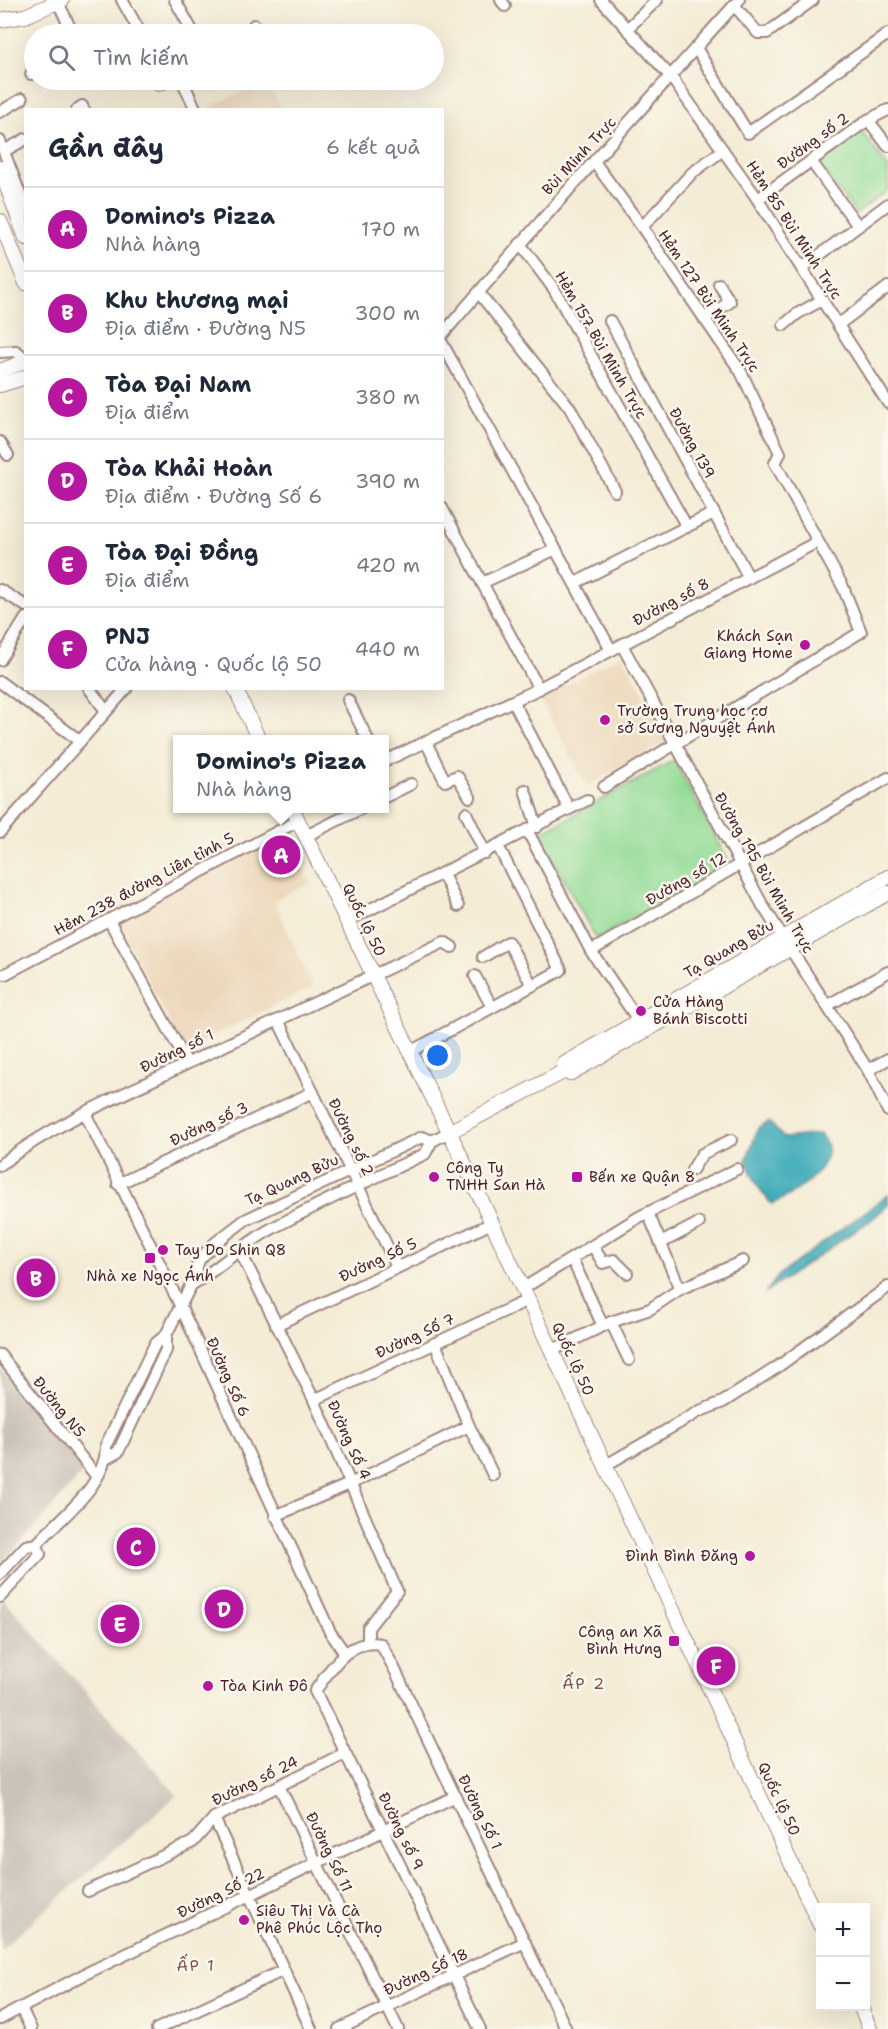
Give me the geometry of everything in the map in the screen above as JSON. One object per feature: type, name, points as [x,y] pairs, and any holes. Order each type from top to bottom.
[{"type":"main road","points":[[0,20],[25,16],[40,5],[60,1]]},
{"type":"main road","points":[[0,168],[24,233]]},
{"type":"main road","points":[[0,221],[24,278]]},
{"type":"main road","points":[[0,371],[24,361]]},
{"type":"main road","points":[[0,385],[24,378]]},
{"type":"main road","points":[[236,690],[257,735]]},
{"type":"main road","name":"Quốc lộ 50","points":[[295,815],[449,1132],[816,1916]]},
{"type":"main road","name":"Tạ Quang Bửu","points":[[449,1132],[563,1072],[571,1073],[626,1043],[888,877]]},
{"type":"main road","name":"Tạ Quang Bửu","points":[[563,1072],[564,1064],[638,1020],[785,943],[888,893]]},
{"type":"main road","points":[[862,2011],[870,2029]]},
{"type":"street","points":[[122,0],[135,24]]},
{"type":"street","points":[[175,0],[188,24]]},
{"type":"street","name":"Hẻm 85 Bùi Minh Trực","points":[[601,0],[671,77],[758,199],[888,403]]},
{"type":"street","points":[[737,3],[758,33],[767,33],[813,0]]},
{"type":"street","points":[[60,1],[69,24]]},
{"type":"street","points":[[627,29],[653,1]]},
{"type":"street","name":"Bùi Minh Trực","points":[[444,333],[520,244],[737,3]]},
{"type":"street","points":[[696,48],[748,133],[888,34]]},
{"type":"street","points":[[187,90],[195,108]]},
{"type":"street","points":[[0,112],[22,99]]},
{"type":"street","name":"Đường số 2","points":[[758,199],[868,120],[888,110]]},
{"type":"street","points":[[868,120],[888,146]]},
{"type":"street","points":[[24,140],[2,146],[21,181],[24,233]]},
{"type":"street","points":[[642,227],[692,173],[723,150]]},
{"type":"street","points":[[812,161],[858,226]]},
{"type":"street","name":"Hẻm 127 Bùi Minh Trực","points":[[595,163],[642,227],[741,372],[780,453],[775,463],[817,542]]},
{"type":"street","points":[[802,268],[888,204]]},
{"type":"street","name":"Hẻm 157 Bùi Minh Trực","points":[[520,244],[554,289],[687,527]]},
{"type":"street","points":[[704,318],[729,302],[719,284]]},
{"type":"street","points":[[838,325],[888,288]]},
{"type":"street","points":[[478,293],[570,408],[615,491]]},
{"type":"street","points":[[784,325],[797,314],[822,300]]},
{"type":"street","name":"Đường 139","points":[[610,321],[749,578]]},
{"type":"street","name":"Đường 195 Bùi Minh Trực","points":[[444,347],[575,583],[675,745],[785,943],[828,1005],[868,1070],[888,1111]]},
{"type":"street","points":[[0,352],[16,351],[24,358]]},
{"type":"street","points":[[0,442],[8,455]]},
{"type":"street","points":[[444,512],[539,689]]},
{"type":"street","points":[[575,583],[714,513]]},
{"type":"street","points":[[604,787],[861,632],[843,587],[817,542]]},
{"type":"street","name":"Đường số 8","points":[[389,759],[539,689],[817,542]]},
{"type":"street","points":[[482,583],[556,549]]},
{"type":"street","points":[[0,590],[24,605]]},
{"type":"street","points":[[0,660],[24,621]]},
{"type":"street","points":[[0,682],[80,741]]},
{"type":"street","points":[[90,690],[106,711]]},
{"type":"street","points":[[0,832],[4,820],[125,690]]},
{"type":"street","points":[[348,700],[366,735]]},
{"type":"street","points":[[513,701],[569,809]]},
{"type":"street","points":[[426,742],[445,781],[457,776],[470,797]]},
{"type":"street","name":"Đường số 12","points":[[591,951],[888,778]]},
{"type":"street","points":[[389,795],[411,784]]},
{"type":"street","points":[[525,790],[532,829],[591,951],[638,1020]]},
{"type":"street","points":[[347,921],[587,800]]},
{"type":"street","points":[[306,836],[352,813]]},
{"type":"street","points":[[466,813],[485,853]]},
{"type":"street","name":"Hẻm 238 đường Liên tỉnh 5","points":[[4,974],[109,920],[295,815]]},
{"type":"street","points":[[410,1052],[561,970],[498,846]]},
{"type":"street","points":[[443,874],[458,906]]},
{"type":"street","points":[[109,920],[187,1064]]},
{"type":"street","name":"Đường số 1","points":[[0,1165],[25,1146],[85,1113],[444,942],[452,947]]},
{"type":"street","points":[[483,957],[508,942],[532,985]]},
{"type":"street","points":[[828,1005],[888,972]]},
{"type":"street","points":[[475,976],[492,1007]]},
{"type":"street","name":"Đường số 2","points":[[278,1020],[397,1267]]},
{"type":"street","points":[[868,1070],[888,1059]]},
{"type":"street","name":"Đường số 3","points":[[118,1184],[312,1092]]},
{"type":"street","name":"Đường Số 6","points":[[85,1113],[118,1184],[180,1305],[330,1632],[344,1652]]},
{"type":"street","name":"Tạ Quang Bửu","points":[[192,1285],[215,1271],[239,1249],[271,1229],[425,1154],[432,1141],[449,1132]]},
{"type":"street","name":"Tạ Quang Bửu","points":[[0,1574],[26,1546],[37,1544],[97,1477],[107,1458],[118,1452],[166,1350],[166,1335],[192,1285],[199,1260],[215,1243],[245,1220],[422,1137],[432,1141]]},
{"type":"street","points":[[692,1170],[702,1154],[731,1140]]},
{"type":"street","name":"Đường Số 7","points":[[314,1400],[435,1343],[525,1294],[572,1259],[648,1213],[737,1169]]},
{"type":"street","points":[[648,1213],[680,1289]]},
{"type":"street","name":"Đường Số 5","points":[[276,1326],[492,1223]]},
{"type":"street","points":[[660,1244],[699,1223]]},
{"type":"street","points":[[593,1246],[603,1263],[614,1260],[627,1273]]},
{"type":"street","name":"Đường Số 4","points":[[239,1249],[314,1400],[397,1591],[368,1628],[368,1642]]},
{"type":"street","points":[[572,1259],[629,1360]]},
{"type":"street","points":[[551,1350],[607,1324],[650,1309],[680,1289],[743,1261]]},
{"type":"street","points":[[606,1465],[700,1411],[723,1402],[776,1368],[888,1287]]},
{"type":"street","points":[[435,1343],[469,1426],[493,1475]]},
{"type":"street","name":"Đường N5","points":[[0,1355],[97,1477]]},
{"type":"street","points":[[275,1516],[351,1483],[469,1426]]},
{"type":"street","name":"Tạ Quang Bửu","points":[[0,1597],[40,1554],[37,1544]]},
{"type":"street","points":[[344,1652],[368,1642]]},
{"type":"street","name":"Đường Số 1","points":[[368,1642],[381,1644],[566,2029]]},
{"type":"street","name":"Đường số 9","points":[[344,1652],[315,1691],[480,2029]]},
{"type":"street","name":"Đường số 24","points":[[88,1891],[193,1842],[214,1818],[345,1753]]},
{"type":"street","name":"Đường Số 11","points":[[279,1786],[398,2029]]},
{"type":"street","name":"Đường Số 22","points":[[0,2019],[85,1974],[250,1896],[383,1829],[456,1796]]},
{"type":"street","points":[[214,1818],[311,2029]]},
{"type":"street","name":"Đường Số 18","points":[[339,2029],[525,1942]]},
{"type":"street","points":[[157,2029],[284,1970]]},
{"type":"street","points":[[21,2008],[32,2029]]},
{"type":"shaded area","points":[[245,90],[271,90],[281,108],[208,108]]},
{"type":"shaded area","name":"Trường Trung học cơ sở Sương Nguyệt Ánh","points":[[622,654],[669,741],[587,786],[540,699]]},
{"type":"shaded area","points":[[281,829],[311,883],[274,900],[313,987],[184,1050],[116,918]]},
{"type":"shaded area","points":[[0,1367],[84,1471],[0,1566]]},
{"type":"shaded area","points":[[0,1595],[177,1795],[0,1950]]},
{"type":"green space","points":[[861,131],[888,167],[888,190],[856,214],[818,163]]},
{"type":"green space","points":[[674,760],[731,866],[596,939],[539,834]]},
{"type":"water","points":[[769,1122],[784,1138],[820,1134],[827,1146],[827,1155],[816,1173],[788,1196],[771,1204],[757,1185],[746,1161],[758,1128]]},
{"type":"water","points":[[888,1195],[888,1205],[871,1220],[765,1293],[780,1274]]},
{"type":"place","name":"Khách Sạn Giang Home","points":[[805,645]]},
{"type":"place","name":"Trường Trung học cơ sở Sương Nguyệt Ánh","points":[[605,720]]},
{"type":"place","name":"Domino's Pizza","points":[[281,855]]},
{"type":"place","name":"Cửa Hàng Bánh Biscotti","points":[[641,1011]]},
{"type":"place","name":"Công Ty TNHH San Hà","points":[[434,1177]]},
{"type":"place","name":"Bến xe Quận 8","points":[[577,1177]]},
{"type":"place","name":"Tay Do Shin Q8","points":[[163,1250]]},
{"type":"place","name":"Nhà xe Ngọc Ánh","points":[[150,1258]]},
{"type":"place","name":"Khu thương mại","points":[[36,1278]]},
{"type":"place","name":"Tòa Đại Nam","points":[[136,1547]]},
{"type":"place","name":"Đình Bình Đăng","points":[[750,1556]]},
{"type":"place","name":"Tòa Khải Hoàn","points":[[224,1609]]},
{"type":"place","name":"Tòa Đại Đồng","points":[[120,1624]]},
{"type":"place","name":"Công an Xã Bình Hưng","points":[[674,1641]]},
{"type":"place","name":"PNJ","points":[[716,1666]]},
{"type":"place","name":"Tòa Kinh Đô","points":[[208,1686]]},
{"type":"place","name":"Siêu Thị Và Cà Phê Phúc Lộc Thọ","points":[[244,1920]]},
{"type":"district","name":"ẤP 2","points":[[584,1683]]},
{"type":"district","name":"ẤP 1","points":[[196,1965]]}]
